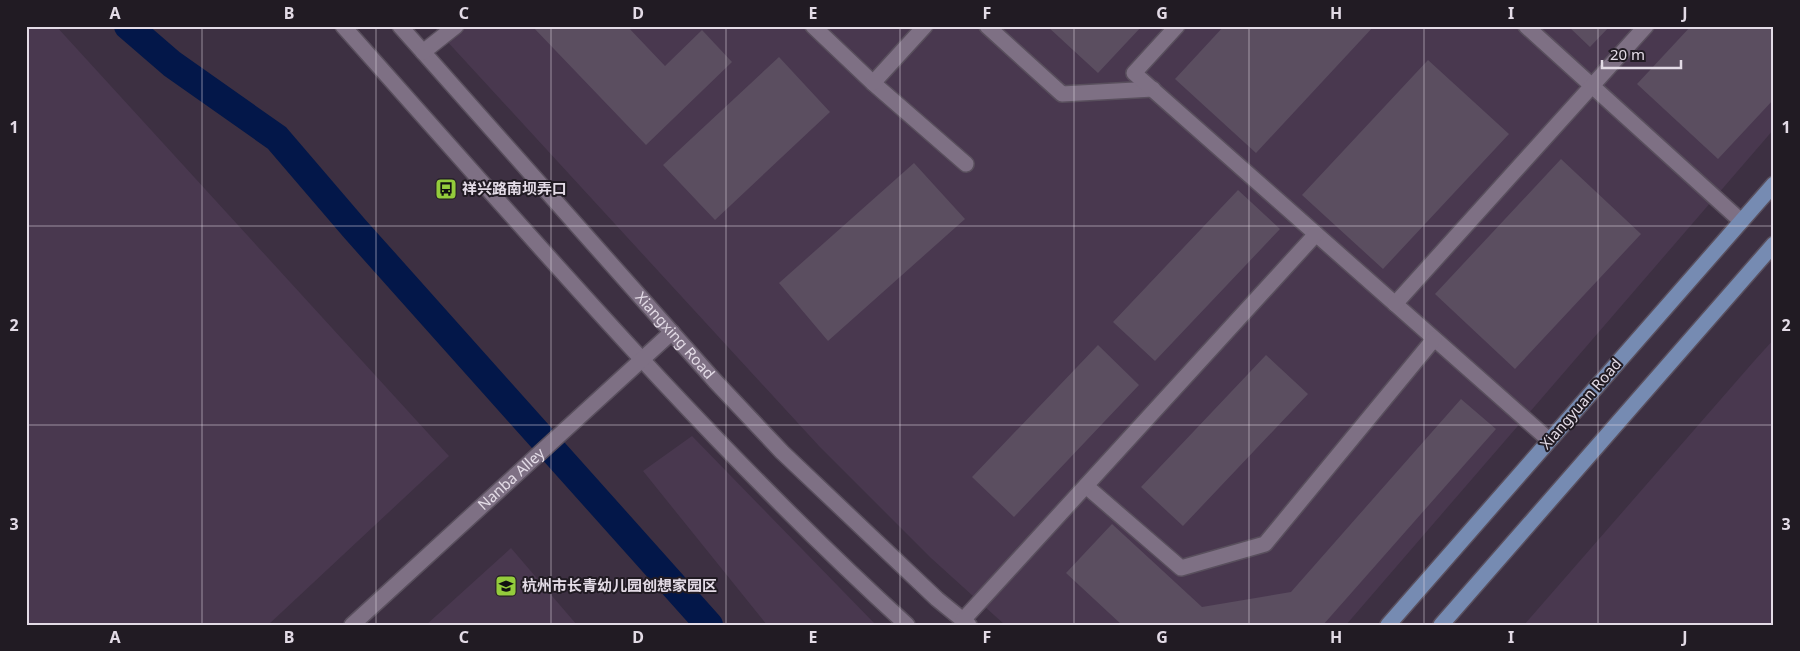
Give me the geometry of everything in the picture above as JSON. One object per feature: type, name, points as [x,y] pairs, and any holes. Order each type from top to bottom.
[{"type":"main road","name":"Xiangyuan Road","points":[[1388,625],[1774,184]]},
{"type":"main road","points":[[1441,625],[1774,244]]},
{"type":"street","points":[[343,26],[683,406],[789,513],[907,625]]},
{"type":"street","name":"Xiangxing Road","points":[[400,26],[672,332],[782,452],[937,599],[966,622]]},
{"type":"street","points":[[423,52],[456,26]]},
{"type":"street","points":[[812,26],[873,83],[966,164]]},
{"type":"street","points":[[873,83],[925,26]]},
{"type":"street","points":[[987,26],[1062,94],[1153,89]]},
{"type":"street","points":[[1177,26],[1134,73],[1549,440]]},
{"type":"street","points":[[1526,26],[1741,221]]},
{"type":"street","points":[[1395,304],[1646,26]]},
{"type":"street","points":[[966,622],[1086,486],[1316,234]]},
{"type":"street","name":"Nanba Alley","points":[[352,625],[672,332]]},
{"type":"street","points":[[1086,486],[1181,568],[1265,544],[1434,339]]},
{"type":"shaded area","points":[[26,26],[56,26],[449,456],[268,625],[26,625]]},
{"type":"shaded area","points":[[433,26],[1774,26],[1774,129],[1346,625],[1005,625],[931,558],[819,446]]},
{"type":"shaded area","points":[[1774,339],[1774,625],[1524,625],[1755,360]]},
{"type":"shaded area","points":[[692,436],[876,625],[767,625],[643,471]]},
{"type":"shaded area","name":"杭州市长青幼儿园创想家园区","points":[[511,548],[577,625],[426,625]]},
{"type":"building","points":[[532,26],[627,26],[665,66],[702,30],[732,62],[646,145]]},
{"type":"building","points":[[1047,26],[1142,26],[1098,73]]},
{"type":"building","points":[[1224,26],[1374,26],[1256,153],[1175,79]]},
{"type":"building","points":[[1568,26],[1610,26],[1590,47]]},
{"type":"building","points":[[1691,26],[1774,26],[1774,99],[1718,159],[1637,84]]},
{"type":"building","points":[[779,57],[830,112],[715,220],[663,165]]},
{"type":"building","points":[[1428,60],[1509,134],[1383,269],[1302,195]]},
{"type":"building","points":[[1561,159],[1641,234],[1515,369],[1435,294]]},
{"type":"building","points":[[914,163],[965,219],[828,341],[779,283]]},
{"type":"building","points":[[1238,190],[1280,229],[1155,361],[1113,322]]},
{"type":"building","points":[[1098,345],[1139,385],[1014,517],[972,477]]},
{"type":"building","points":[[1266,355],[1308,394],[1183,526],[1141,487]]},
{"type":"building","points":[[1461,399],[1496,429],[1323,625],[1122,625],[1066,573],[1112,524],[1202,607],[1291,592]]},
{"type":"waterway","points":[[128,26],[172,64],[277,138],[355,229],[709,625]]},
{"type":"place","name":"祥兴路南坝弄口","points":[[446,189]]},
{"type":"place","name":"杭州市长青幼儿园创想家园区","points":[[506,586]]}]
